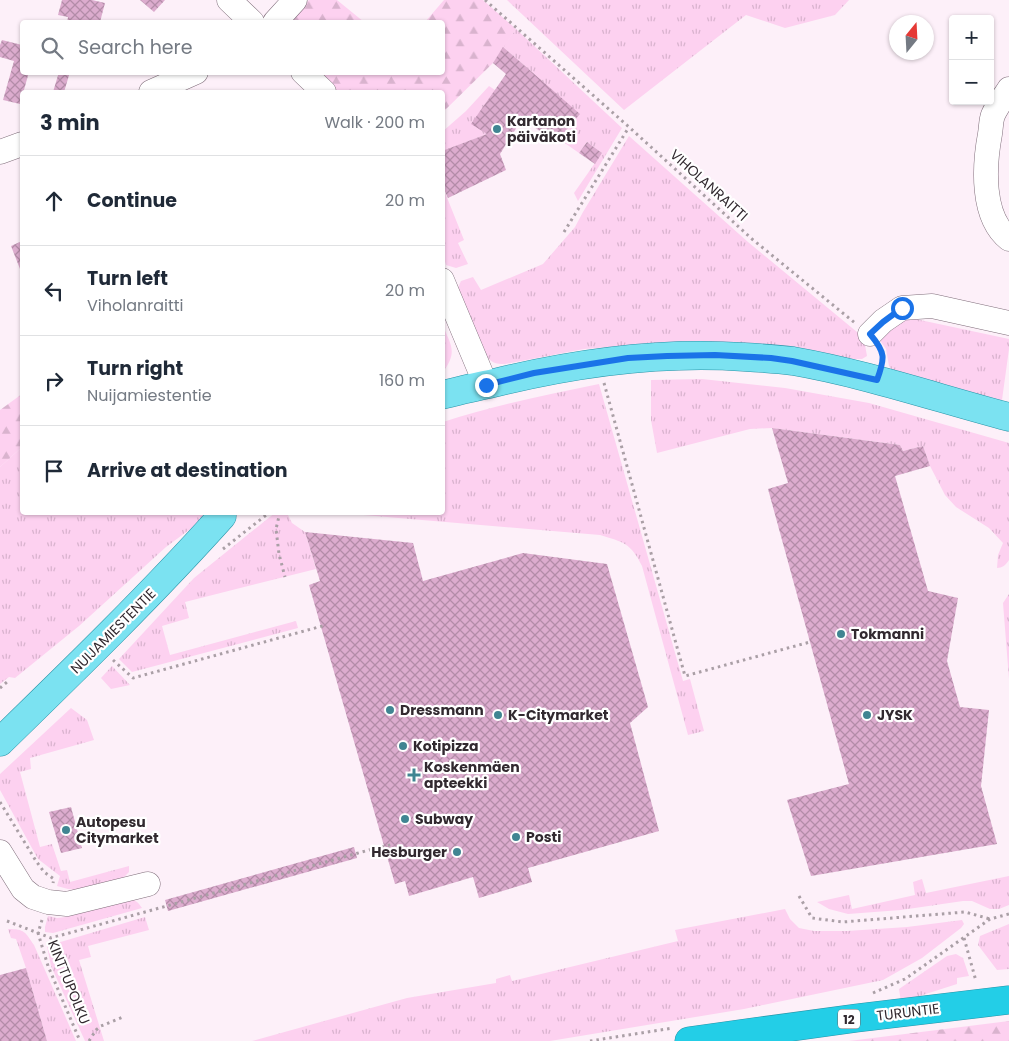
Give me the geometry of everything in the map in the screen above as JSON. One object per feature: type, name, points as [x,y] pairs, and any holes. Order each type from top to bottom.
[{"type":"highway","name":"TURUNTIE","points":[[688,1041],[1009,1000]]},
{"type":"main road","points":[[445,394],[534,373],[628,358],[715,355],[771,358],[838,370],[1009,417]]},
{"type":"main road","name":"NUIJAMIESTENTIE","points":[[0,715],[171,552],[223,515]]},
{"type":"main road","name":"NUIJAMIESTENTIE","points":[[0,742],[79,666],[180,563],[223,515]]},
{"type":"street","points":[[230,0],[250,20]]},
{"type":"street","points":[[277,20],[295,0]]},
{"type":"street","points":[[156,90],[189,75]]},
{"type":"street","points":[[307,75],[322,90]]},
{"type":"street","points":[[1009,89],[992,116],[986,156],[987,188],[991,213],[1002,234],[1009,239]]},
{"type":"street","points":[[0,152],[20,145]]},
{"type":"street","points":[[445,287],[486,385]]},
{"type":"street","points":[[870,334],[902,308],[932,306],[1009,323]]},
{"type":"street","points":[[0,852],[23,889],[33,897],[48,902],[67,904],[148,884]]},
{"type":"path","name":"VIHOLANRAITTI","points":[[485,0],[752,239],[870,334]]},
{"type":"path","points":[[564,232],[629,127]]},
{"type":"path","points":[[611,380],[603,380],[685,676],[810,642]]},
{"type":"path","points":[[279,515],[276,529],[279,554],[286,577]]},
{"type":"path","points":[[112,660],[133,678],[326,625]]},
{"type":"path","points":[[0,688],[7,682]]},
{"type":"path","name":"KINTTUPOLKU","points":[[0,802],[36,861],[44,872],[54,880],[38,933],[48,966],[80,1041]]},
{"type":"path","points":[[7,921],[52,938],[394,844]]},
{"type":"path","points":[[799,896],[812,918],[843,922],[965,912],[990,919]]},
{"type":"path","points":[[871,994],[905,979],[990,919],[1009,914]]},
{"type":"path","points":[[964,938],[976,981]]},
{"type":"path","points":[[89,1041],[101,1026],[122,1017]]},
{"type":"green space","points":[[309,0],[337,0],[362,20],[291,20]]},
{"type":"green space","points":[[444,0],[483,0],[516,29],[493,63],[445,110],[445,90],[335,90],[318,75],[445,75],[445,20],[427,20]]},
{"type":"green space","points":[[507,0],[849,0],[835,15],[785,28],[746,15],[624,110]]},
{"type":"green space","points":[[516,29],[622,128],[578,201],[574,193],[602,153],[587,142],[579,153],[559,139],[579,114],[503,47]]},
{"type":"green space","points":[[489,86],[495,90],[487,134],[445,150],[445,129],[466,111]]},
{"type":"green space","points":[[629,136],[748,242],[857,332],[865,345],[867,356],[862,359],[852,359],[770,346],[688,341],[584,349],[505,364],[495,363],[490,360],[485,355],[476,338],[456,292],[461,281],[473,277],[481,290],[543,264],[575,227]]},
{"type":"green space","points":[[445,192],[464,240],[458,243],[468,264],[456,268],[446,265]]},
{"type":"green space","points":[[906,317],[1009,339],[1002,400],[996,402],[892,370],[889,366],[886,349],[879,339],[895,321]]},
{"type":"green space","points":[[445,331],[452,348],[448,365],[445,369]]},
{"type":"green space","points":[[702,379],[785,388],[869,403],[1009,443],[1009,560],[1004,566],[997,568],[998,555],[1003,543],[989,528],[956,507],[945,495],[930,466],[923,446],[903,451],[900,445],[772,428],[750,429],[657,453],[651,420],[651,380]]},
{"type":"green space","points":[[599,384],[683,681],[690,679],[704,731],[688,735],[642,566],[634,552],[626,544],[600,535],[364,515],[445,515],[445,421],[540,396]]},
{"type":"green space","points":[[20,395],[20,449],[0,467],[0,410]]},
{"type":"green space","points":[[20,449],[20,515],[209,515],[166,547],[79,626],[15,678],[9,677],[0,684],[0,467]]},
{"type":"green space","points":[[272,515],[288,515],[292,523],[305,532],[316,569],[185,602],[189,618],[162,626],[170,655],[296,621],[298,628],[132,672],[119,659],[194,578]]},
{"type":"green space","points":[[1009,594],[1009,679],[1003,603]]},
{"type":"green space","points":[[112,666],[130,685],[111,689],[101,678]]},
{"type":"green space","points":[[71,708],[87,720],[94,740],[30,758],[31,769],[20,772],[40,847],[52,844],[61,871],[67,870],[70,882],[129,866],[129,872],[123,878],[79,890],[57,886],[60,876],[38,859],[0,790],[0,774]]},
{"type":"green space","points":[[1009,876],[1009,905],[999,909],[990,909],[972,901],[963,901],[901,910],[848,914],[829,909],[817,902],[849,895],[852,909],[915,895],[913,882],[922,879],[926,893]]},
{"type":"green space","points":[[129,899],[137,902],[142,908],[53,933],[45,932],[48,916],[66,917]]},
{"type":"green space","points":[[785,909],[790,919],[799,928],[814,931],[907,927],[962,920],[964,924],[922,958],[883,980],[744,1009],[550,1041],[252,1041],[407,998],[496,983],[496,979],[510,975],[512,981],[678,941],[675,930]]},
{"type":"green space","points":[[145,917],[149,930],[88,946],[91,957],[79,960],[104,1041],[85,1041],[51,966],[47,946]]},
{"type":"green space","points":[[1009,924],[1009,969],[997,970],[978,945],[980,936]]},
{"type":"green space","points":[[8,929],[24,932],[34,945],[76,1041],[47,1041],[16,939],[11,938]]},
{"type":"green space","points":[[956,954],[963,958],[969,976],[957,978],[957,984],[901,1002],[899,989],[947,956]]},
{"type":"green space","points":[[1009,1021],[1009,1041],[849,1041]]},
{"type":"building","points":[[62,0],[92,0],[105,3],[101,20],[67,20],[68,17],[58,15]]},
{"type":"building","points":[[140,0],[165,0],[154,12]]},
{"type":"building","points":[[2,40],[20,44],[20,75],[28,75],[24,90],[20,90],[20,104],[3,100],[14,61],[0,57]]},
{"type":"building","name":"Kartanon päiväkoti","points":[[503,47],[580,114],[556,142],[522,119],[500,154],[506,170],[448,198],[445,192],[445,150],[487,134],[471,124],[506,74],[493,63]]},
{"type":"building","points":[[58,75],[69,75],[65,90],[54,90]]},
{"type":"building","points":[[587,142],[602,153],[595,164],[579,153]]},
{"type":"building","points":[[20,242],[20,269],[11,246]]},
{"type":"building","points":[[772,428],[900,445],[903,451],[923,446],[930,466],[895,476],[928,591],[958,598],[947,661],[960,707],[989,710],[981,786],[997,844],[811,876],[787,800],[849,784],[768,489],[788,483]]},
{"type":"building","name":"K-Citymarket","points":[[305,532],[413,543],[423,581],[523,553],[607,564],[648,707],[630,723],[659,831],[528,868],[532,882],[479,898],[473,877],[409,896],[405,881],[395,884],[309,585],[320,581]]},
{"type":"building","name":"Autopesu Citymarket","points":[[71,807],[82,848],[61,853],[49,812]]},
{"type":"building","points":[[354,847],[357,858],[168,911],[165,900]]},
{"type":"building","points":[[26,968],[47,1041],[0,1041],[0,975]]},
{"type":"place","name":"Kartanon päiväkoti","points":[[497,129]]},
{"type":"place","name":"Tokmanni","points":[[841,634]]},
{"type":"place","name":"Dressmann","points":[[390,710]]},
{"type":"place","name":"K-Citymarket","points":[[498,715]]},
{"type":"place","name":"JYSK","points":[[867,715]]},
{"type":"place","name":"Kotipizza","points":[[403,746]]},
{"type":"place","name":"Koskenmäen apteekki","points":[[414,775]]},
{"type":"place","name":"Subway","points":[[405,819]]},
{"type":"place","name":"Autopesu Citymarket","points":[[66,830]]},
{"type":"place","name":"Posti","points":[[516,837]]},
{"type":"place","name":"Hesburger","points":[[457,852]]},
{"type":"route","points":[[486,385],[534,373],[628,358],[715,355],[792,361],[877,380],[884,361],[878,345],[870,334],[902,308]]}]
